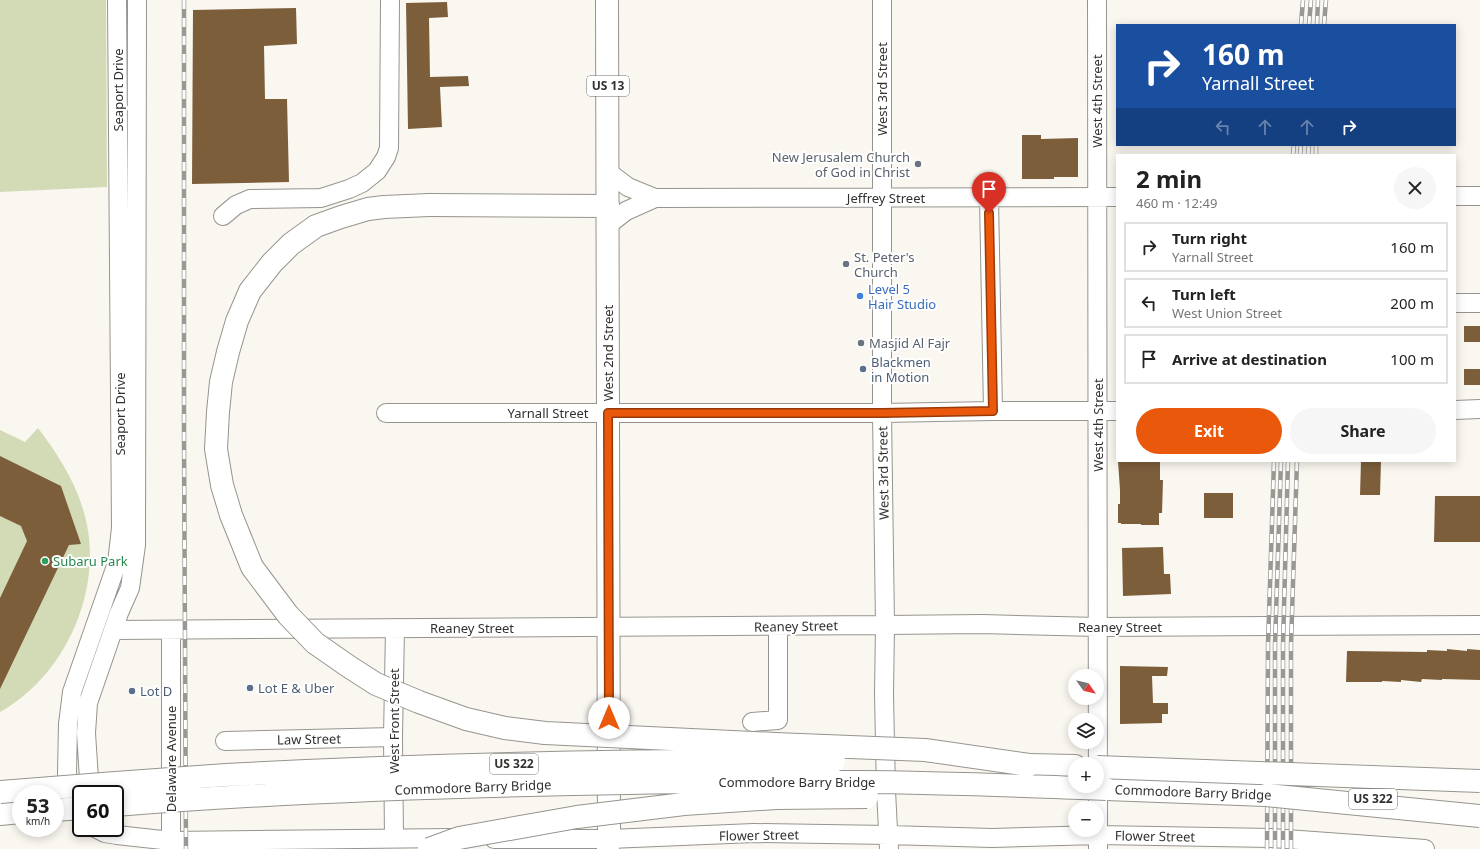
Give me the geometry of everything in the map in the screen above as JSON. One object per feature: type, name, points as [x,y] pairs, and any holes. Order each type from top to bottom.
[{"type":"main road","name":"West 2nd Street","points":[[607,0],[609,627],[608,844]]},
{"type":"main road","points":[[608,216],[429,205],[384,207],[354,213],[316,226],[291,244],[272,263],[250,291],[237,321],[221,382],[216,449],[222,485],[231,515],[252,567],[288,616],[315,642],[376,684],[466,719],[504,728],[545,733],[925,750],[1029,765]]},
{"type":"main road","name":"Commodore Barry Bridge","points":[[0,792],[225,776],[395,767],[517,764],[745,761],[909,762],[1068,766]]},
{"type":"main road","name":"Commodore Barry Bridge","points":[[1104,767],[1480,781]]},
{"type":"main road","points":[[1287,774],[1480,772]]},
{"type":"main road","name":"Commodore Barry Bridge","points":[[124,804],[320,792],[482,786],[782,782],[921,783],[1266,794],[1480,803]]},
{"type":"main road","points":[[429,849],[459,838],[577,817],[684,804],[776,798],[996,796],[1106,789]]},
{"type":"main road","points":[[1266,794],[1480,816]]},
{"type":"main road","points":[[0,814],[12,813]]},
{"type":"street","name":"Seaport Drive","points":[[72,798],[67,773],[68,724],[72,692],[117,563],[121,528],[117,0]]},
{"type":"street","name":"Seaport Drive","points":[[89,785],[86,733],[88,703],[118,613],[130,588],[136,545],[137,0]]},
{"type":"street","points":[[223,216],[236,205],[250,199],[321,198],[362,183],[377,171],[386,157],[389,148],[390,0]]},
{"type":"street","name":"West 3rd Street","points":[[882,0],[884,694],[889,842]]},
{"type":"street","name":"West 4th Street","points":[[1097,0],[1098,842]]},
{"type":"street","points":[[608,172],[628,187],[654,198]]},
{"type":"street","points":[[1456,196],[1480,196]]},
{"type":"street","points":[[608,216],[626,211],[654,198]]},
{"type":"street","name":"Jeffrey Street","points":[[654,198],[1116,198]]},
{"type":"street","points":[[989,198],[993,411]]},
{"type":"street","points":[[1456,304],[1480,303]]},
{"type":"street","points":[[1456,410],[1480,409]]},
{"type":"street","name":"Yarnall Street","points":[[386,413],[882,413],[1116,411]]},
{"type":"street","name":"Reaney Street","points":[[113,630],[982,624],[1098,627],[1480,625]]},
{"type":"street","points":[[752,722],[778,720],[778,626]]},
{"type":"street","name":"West Front Street","points":[[394,838],[393,737],[395,628]]},
{"type":"street","name":"Delaware Avenue","points":[[171,630],[171,841]]},
{"type":"street","name":"Law Street","points":[[226,741],[393,737]]},
{"type":"street","name":"Flower Street","points":[[124,837],[171,841],[394,838],[608,844],[754,841],[889,842],[992,838],[1098,842],[1272,838],[1425,849]]},
{"type":"green space","points":[[0,0],[106,0],[107,187],[0,192]]},
{"type":"green space","name":"Subaru Park","points":[[38,428],[54,450],[68,474],[84,512],[90,552],[88,579],[82,606],[72,632],[59,656],[42,678],[22,697],[0,712],[0,430],[25,442]]},
{"type":"building","points":[[447,2],[448,17],[429,18],[430,77],[468,76],[469,86],[440,87],[442,127],[408,129],[406,3]]},
{"type":"building","points":[[296,8],[297,44],[264,46],[265,99],[287,99],[289,182],[192,184],[193,10]]},
{"type":"building","points":[[1022,135],[1041,135],[1041,139],[1078,138],[1078,177],[1022,179]]},
{"type":"building","points":[[1464,326],[1480,326],[1480,342],[1464,342]]},
{"type":"building","points":[[1464,369],[1480,369],[1480,385],[1464,385]]},
{"type":"building","points":[[0,456],[61,486],[81,544],[69,545],[0,689],[0,598],[27,541],[21,526],[0,516]]},
{"type":"building","points":[[1118,462],[1160,462],[1160,480],[1163,480],[1162,513],[1159,513],[1159,525],[1118,523],[1120,490]]},
{"type":"building","points":[[1361,462],[1381,462],[1380,495],[1360,495]]},
{"type":"building","points":[[1204,493],[1233,493],[1233,518],[1204,518]]},
{"type":"building","points":[[1435,496],[1480,496],[1480,542],[1434,542]]},
{"type":"building","points":[[1163,547],[1164,574],[1170,574],[1171,594],[1123,596],[1122,548]]},
{"type":"building","points":[[1447,649],[1467,651],[1467,649],[1480,650],[1480,680],[1422,679],[1421,682],[1401,680],[1401,682],[1346,682],[1347,651],[1427,652],[1427,650],[1447,651]]},
{"type":"building","points":[[1120,666],[1168,667],[1167,676],[1152,676],[1153,703],[1168,703],[1168,714],[1162,714],[1162,723],[1120,724]]},
{"type":"railway","points":[[184,0],[186,849]]},
{"type":"railway","points":[[1301,24],[1303,0]]},
{"type":"railway","points":[[1309,24],[1311,0]]},
{"type":"railway","points":[[1317,24],[1318,0]]},
{"type":"railway","points":[[1324,24],[1326,0]]},
{"type":"railway","points":[[1293,154],[1294,146]]},
{"type":"railway","points":[[1300,154],[1301,146]]},
{"type":"railway","points":[[1308,154],[1309,146]]},
{"type":"railway","points":[[1316,146],[1316,154]]},
{"type":"railway","points":[[1267,849],[1268,645],[1274,462]]},
{"type":"railway","points":[[1275,849],[1275,646],[1281,462]]},
{"type":"railway","points":[[1283,849],[1283,645],[1288,462]]},
{"type":"railway","points":[[1291,849],[1291,645],[1297,462]]},
{"type":"place","name":"New Jerusalem Church of God in Christ","points":[[918,164]]},
{"type":"place","name":"St. Peter's Church","points":[[846,264]]},
{"type":"place","name":"Level 5 Hair Studio","points":[[860,296]]},
{"type":"place","name":"Masjid Al Fajr","points":[[861,343]]},
{"type":"place","name":"Blackmen in Motion","points":[[863,369]]},
{"type":"place","name":"Subaru Park","points":[[45,561]]},
{"type":"place","name":"Lot E & Uber","points":[[250,688]]},
{"type":"place","name":"Lot D","points":[[132,691]]},
{"type":"route","points":[[609,718],[608,413],[882,413],[993,411],[989,213]]}]
